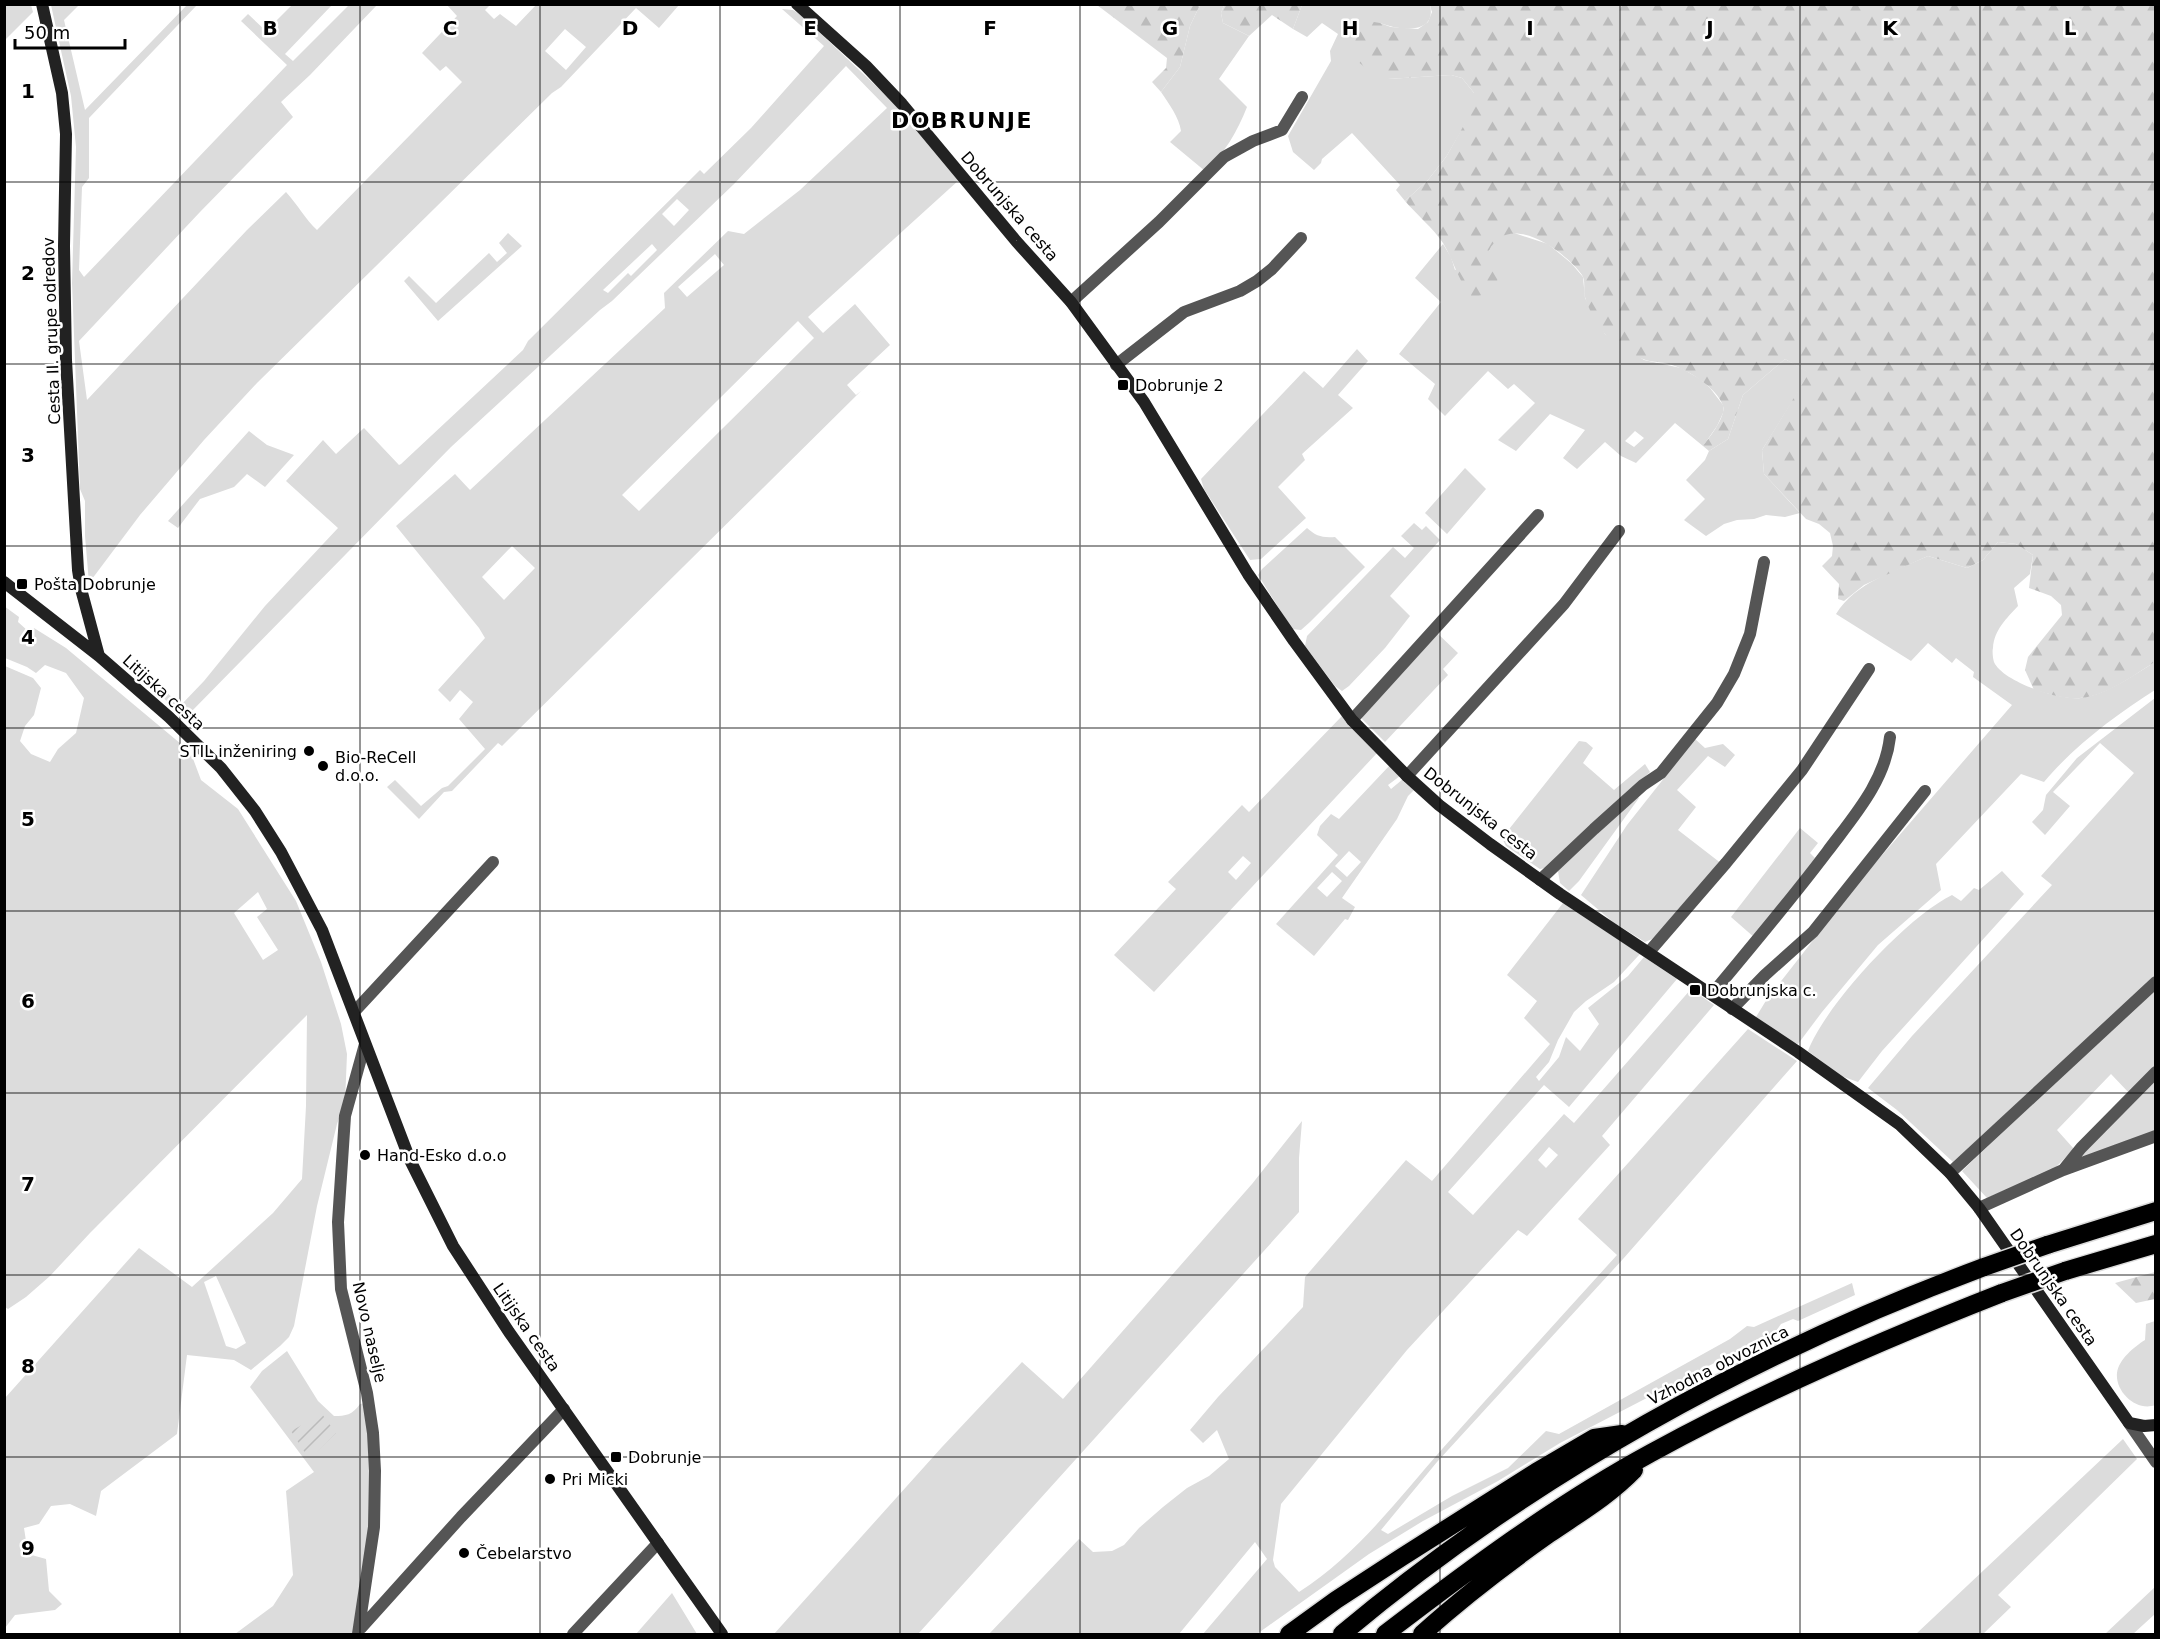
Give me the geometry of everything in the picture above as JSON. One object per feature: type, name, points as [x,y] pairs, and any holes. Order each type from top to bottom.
[{"type":"highway","name":"Vzhodna obvoznica","points":[[1342,1635],[1417,1575],[1554,1480],[1711,1388],[1832,1329],[1921,1290],[2047,1245],[2156,1211]]},
{"type":"highway","points":[[1386,1635],[1509,1543],[1651,1453],[1848,1356],[1929,1321],[2065,1271],[2156,1244]]},
{"type":"highway","points":[[1289,1635],[1336,1600],[1449,1526],[1594,1438],[1633,1432]]},
{"type":"highway","points":[[1422,1635],[1518,1556],[1617,1488],[1651,1453]]},
{"type":"street","name":"Cesta II. grupe odredov","points":[[42,4],[62,93],[66,134],[64,246],[66,360],[78,570],[81,590],[99,656]]},
{"type":"street","name":"Dobrunjska cesta","points":[[797,4],[866,66],[902,104],[1016,241],[1071,302],[1144,402],[1248,574],[1352,720],[1439,805],[1540,880],[1845,1084],[1899,1124],[1950,1173],[1979,1208],[2129,1423]]},
{"type":"street","points":[[1071,302],[1160,222],[1224,157],[1253,141],[1282,130],[1302,97]]},
{"type":"street","points":[[1116,365],[1184,312],[1240,291],[1257,281],[1272,269],[1301,238]]},
{"type":"street","points":[[1352,720],[1538,515]]},
{"type":"street","points":[[1407,776],[1564,604],[1619,531]]},
{"type":"street","points":[[1540,880],[1602,821],[1643,785],[1661,773],[1717,703],[1734,674],[1750,634],[1764,562]]},
{"type":"street","name":"Litijska cesta","points":[[4,582],[99,656],[196,742],[221,768],[255,811],[281,852],[322,930],[410,1160],[453,1246],[722,1635]]},
{"type":"street","points":[[1649,952],[1802,770],[1869,669]]},
{"type":"street","points":[[1712,994],[1793,897],[1856,814],[1880,776],[1888,753],[1890,737]]},
{"type":"street","points":[[1732,1009],[1813,932],[1925,791]]},
{"type":"street","points":[[354,1012],[493,862]]},
{"type":"street","points":[[1950,1173],[2156,982]]},
{"type":"street","name":"Novo naselje","points":[[359,1632],[374,1527],[375,1462],[368,1393],[341,1289],[338,1222],[345,1116],[365,1044]]},
{"type":"street","points":[[2063,1170],[2081,1148],[2156,1072]]},
{"type":"street","points":[[1979,1208],[2063,1170],[2156,1136]]},
{"type":"street","name":"Novo naselje","points":[[359,1632],[461,1517],[564,1408]]},
{"type":"street","points":[[2129,1423],[2144,1426],[2156,1425]]},
{"type":"street","points":[[2129,1423],[2156,1462]]},
{"type":"street","points":[[573,1635],[658,1543]]},
{"type":"green space","points":[[5,4],[31,5],[33,12],[5,40]]},
{"type":"green space","points":[[1224,4],[1302,5],[1293,29],[1272,15],[1249,36],[1223,23],[1221,13]]},
{"type":"green space","points":[[51,5],[79,5],[64,20],[85,110],[187,5],[197,5],[89,118],[89,178],[82,187],[79,270],[84,277],[287,65],[241,21],[248,14],[266,31],[292,5],[332,5],[285,54],[293,61],[349,5],[377,5],[281,102],[293,117],[79,341],[87,400],[247,230],[286,192],[317,230],[462,82],[446,66],[440,71],[422,53],[457,16],[447,5],[490,5],[485,10],[494,19],[500,14],[516,26],[536,5],[679,5],[659,28],[636,8],[561,87],[552,93],[257,383],[204,440],[140,515],[89,583],[85,501],[80,489],[72,283],[76,147],[71,96]],"holes":[[[565,29],[586,47],[566,70],[545,51]]]},
{"type":"green space","points":[[1097,5],[1200,5],[1190,26],[1180,67],[1161,92],[1152,82],[1166,68],[1167,58]]},
{"type":"green space","points":[[1200,5],[1224,5],[1221,13],[1223,23],[1249,36],[1219,79],[1247,107],[1230,142],[1205,171],[1170,142],[1181,131],[1176,116],[1161,92],[1180,67],[1190,26]]},
{"type":"green space","points":[[1302,5],[1430,5],[1431,15],[1428,22],[1422,26],[1406,29],[1380,23],[1388,79],[1451,75],[1462,78],[1474,93],[1474,109],[1446,157],[1428,180],[1405,201],[1396,190],[1400,185],[1352,133],[1322,159],[1314,170],[1293,152],[1288,136],[1331,61],[1330,51],[1338,34],[1322,23],[1307,37],[1293,29]]},
{"type":"green space","points":[[1430,5],[2155,5],[2155,662],[2100,694],[2069,698],[2034,690],[2025,670],[2028,657],[2062,615],[2061,605],[2051,596],[2029,588],[2033,555],[2016,544],[1998,542],[1983,560],[1967,568],[1928,556],[1864,585],[1844,601],[1838,599],[1839,584],[1822,566],[1832,556],[1833,546],[1830,533],[1819,524],[1806,519],[1764,474],[1762,450],[1809,373],[1785,359],[1743,395],[1728,439],[1709,451],[1703,446],[1722,416],[1723,406],[1720,399],[1707,385],[1690,373],[1673,365],[1643,359],[1622,348],[1608,337],[1588,306],[1582,275],[1563,255],[1550,246],[1522,234],[1509,234],[1498,239],[1489,251],[1502,271],[1491,290],[1483,295],[1472,297],[1443,243],[1405,201],[1428,180],[1446,157],[1473,109],[1474,93],[1462,78],[1451,75],[1388,79],[1371,72],[1357,61],[1347,37],[1353,25],[1362,20],[1391,27],[1418,29],[1428,22],[1432,12]]},
{"type":"green space","points":[[782,9],[793,10],[801,15],[893,102],[959,180],[808,317],[823,333],[855,304],[890,345],[847,385],[856,395],[861,391],[502,746],[498,743],[452,791],[444,792],[419,819],[387,787],[395,780],[421,806],[442,788],[448,786],[485,749],[459,719],[473,702],[460,690],[450,702],[438,690],[485,638],[396,526],[455,474],[470,490],[665,308],[664,293],[728,231],[744,234],[800,190],[887,108],[846,66],[734,184],[612,301],[451,447],[190,713],[203,725],[199,728],[137,676],[142,671],[181,705],[204,681],[265,606],[338,528],[286,481],[323,440],[336,454],[364,428],[399,465],[401,464],[523,350],[528,341],[700,170],[704,174],[751,128],[824,46]],"holes":[[[677,199],[689,210],[674,226],[662,214]],[[652,244],[657,250],[631,276],[628,273],[608,293],[603,290]],[[715,254],[724,265],[687,297],[678,287]],[[798,321],[814,338],[639,511],[622,495]],[[512,546],[535,568],[504,600],[482,577]]]},
{"type":"green space","points":[[508,233],[522,246],[438,321],[404,281],[409,276],[436,303],[489,253],[497,262],[507,253],[499,243]]},
{"type":"green space","points":[[1514,233],[1548,244],[1571,263],[1583,277],[1585,298],[1605,334],[1644,360],[1681,368],[1710,388],[1723,405],[1723,413],[1703,446],[1675,423],[1636,463],[1621,456],[1605,442],[1577,469],[1563,458],[1585,430],[1550,414],[1516,451],[1498,440],[1535,403],[1514,384],[1508,389],[1488,371],[1445,416],[1428,399],[1435,384],[1399,354],[1441,302],[1415,278],[1443,244],[1451,257],[1455,270],[1489,251],[1494,241],[1503,234]],"holes":[[[1635,431],[1644,438],[1634,447],[1625,441]]]},
{"type":"green space","points":[[1357,349],[1368,361],[1338,395],[1353,408],[1302,454],[1305,460],[1278,487],[1306,518],[1261,559],[1250,560],[1204,489],[1201,479],[1304,371],[1323,388]]},
{"type":"green space","points":[[1785,359],[1810,373],[1762,450],[1764,474],[1800,513],[1785,517],[1766,515],[1754,519],[1737,520],[1724,524],[1706,536],[1684,520],[1705,499],[1686,480],[1705,460],[1709,451],[1728,439],[1743,395]]},
{"type":"green space","points":[[249,431],[267,445],[294,455],[265,487],[247,474],[234,487],[200,499],[178,528],[168,521]]},
{"type":"green space","points":[[1465,468],[1486,489],[1447,534],[1425,513]]},
{"type":"green space","points":[[1414,523],[1422,530],[1426,526],[1440,540],[1390,596],[1410,616],[1385,648],[1342,691],[1335,686],[1305,646],[1307,636],[1393,547],[1405,558],[1414,548],[1401,536]]},
{"type":"green space","points":[[1307,528],[1320,536],[1335,537],[1365,567],[1301,630],[1292,629],[1258,575]]},
{"type":"green space","points":[[1998,542],[2016,544],[2033,555],[2030,574],[2014,588],[2018,606],[2002,625],[1994,642],[1993,659],[2000,669],[2033,689],[2060,696],[2081,698],[2110,689],[2155,662],[2155,690],[2096,732],[2068,756],[2044,782],[2021,774],[1936,864],[1941,890],[1878,945],[1798,1044],[1791,1042],[1756,1017],[1767,999],[1858,883],[2012,705],[1973,677],[1974,672],[1956,658],[1952,663],[1928,643],[1911,661],[1836,614],[1844,603],[1865,586],[1928,556],[1967,568],[1983,560]]},
{"type":"green space","points":[[4,606],[19,617],[18,622],[28,631],[34,628],[66,648],[181,744],[192,756],[201,780],[238,809],[296,901],[321,962],[341,1024],[347,1054],[345,1102],[337,1124],[317,1206],[294,1326],[289,1337],[251,1370],[234,1360],[187,1355],[177,1434],[101,1491],[96,1516],[70,1504],[51,1506],[39,1524],[24,1528],[28,1554],[46,1559],[49,1591],[62,1604],[55,1610],[15,1615],[5,1628],[5,1398],[139,1248],[192,1287],[273,1213],[302,1179],[307,1015],[50,1276],[26,1297],[8,1309],[5,1307],[5,666],[33,678],[41,688],[34,715],[25,726],[20,741],[31,754],[50,762],[58,749],[76,733],[84,698],[66,673],[45,665],[36,673],[5,658]],"holes":[[[258,892],[267,909],[257,917],[278,950],[263,960],[234,913]],[[216,1276],[246,1343],[236,1349],[226,1346],[204,1282]]]},
{"type":"green space","points":[[1436,632],[1458,653],[1443,669],[1448,675],[1385,742],[1362,719],[1363,713]]},
{"type":"green space","points":[[2155,698],[2155,976],[1953,1162],[1897,1110],[1868,1088],[1912,1036],[2052,885],[2041,876],[2134,773],[2100,743],[2053,792],[2070,806],[2045,835],[2032,822],[2043,810],[2046,795],[2077,758]]},
{"type":"green space","points":[[1343,715],[1377,753],[1154,992],[1114,955],[1176,889],[1168,882],[1242,805],[1249,812]],"holes":[[[1243,856],[1251,863],[1236,880],[1228,872]]]},
{"type":"green space","points":[[1695,739],[1705,748],[1723,744],[1735,755],[1725,767],[1708,756],[1677,790],[1696,807],[1678,830],[1722,864],[1652,939],[1645,942],[1613,922],[1581,895],[1627,825]]},
{"type":"green space","points":[[1579,741],[1586,742],[1593,748],[1583,763],[1614,790],[1645,764],[1650,772],[1550,867],[1540,869],[1506,846],[1502,838]]},
{"type":"green space","points":[[1390,765],[1400,776],[1388,785],[1391,789],[1403,779],[1414,790],[1408,796],[1397,819],[1342,898],[1355,907],[1348,920],[1345,919],[1314,956],[1276,924],[1338,855],[1317,835],[1320,826],[1331,814],[1339,819]],"holes":[[[1349,851],[1361,862],[1347,877],[1335,866]],[[1332,872],[1342,881],[1327,897],[1317,888]]]},
{"type":"green space","points":[[1636,795],[1639,798],[1579,881],[1569,891],[1560,883],[1558,871],[1571,855]]},
{"type":"green space","points":[[1800,828],[1818,843],[1810,853],[1815,858],[1755,938],[1731,917]]},
{"type":"green space","points":[[2002,871],[2024,894],[1882,1051],[1858,1082],[1841,1076],[1808,1051],[1832,1010],[1891,942],[1934,906],[1952,895],[1961,901],[1974,888],[1979,890]]},
{"type":"green space","points":[[1563,903],[1640,954],[1614,982],[1574,1012],[1549,1062],[1536,1077],[1539,1081],[1559,1057],[1566,1037],[1580,1051],[1599,1024],[1588,1008],[1628,976],[1644,957],[1677,979],[1569,1107],[1544,1085],[1448,1192],[1473,1215],[1564,1114],[1574,1123],[1691,989],[1714,1005],[1602,1136],[1610,1145],[1527,1236],[1518,1230],[1407,1350],[1281,1504],[1273,1560],[1275,1567],[1299,1592],[1340,1561],[1376,1525],[1617,1255],[1578,1219],[1748,1029],[1797,1061],[1623,1259],[1437,1462],[1381,1530],[1388,1534],[1452,1496],[1508,1468],[1546,1431],[1559,1434],[1730,1339],[1747,1326],[1754,1327],[1852,1283],[1855,1295],[1798,1321],[1793,1319],[1781,1324],[1776,1331],[1560,1443],[1369,1554],[1257,1634],[1203,1634],[1267,1559],[1255,1542],[1179,1634],[989,1634],[1079,1539],[1093,1552],[1112,1551],[1124,1545],[1163,1507],[1187,1488],[1209,1476],[1229,1459],[1217,1430],[1203,1443],[1190,1430],[1303,1307],[1305,1277],[1406,1160],[1432,1181],[1550,1044],[1524,1018],[1537,1001],[1507,975]],"holes":[[[1549,1147],[1558,1155],[1546,1168],[1538,1160]]]},
{"type":"green space","points":[[2155,987],[2155,1070],[2130,1094],[2111,1074],[2057,1130],[2074,1149],[2054,1169],[1987,1198],[1962,1171]]},
{"type":"green space","points":[[2155,1079],[2155,1132],[2084,1158],[2081,1155]]},
{"type":"green space","points":[[1302,1121],[1299,1212],[918,1634],[774,1634],[942,1447],[1022,1362],[1063,1399],[1252,1184]]},
{"type":"green space","points":[[2155,1272],[2155,1299],[2136,1303],[2115,1283]]},
{"type":"green space","points":[[2155,1321],[2155,1405],[2141,1406],[2123,1393],[2117,1380],[2117,1373],[2124,1358],[2145,1340],[2146,1324]]},
{"type":"green space","points":[[287,1351],[318,1401],[334,1416],[348,1414],[360,1404],[366,1403],[375,1477],[355,1634],[235,1634],[273,1606],[293,1575],[286,1491],[314,1472],[250,1387],[262,1371]]},
{"type":"green space","points":[[322,1414],[336,1433],[309,1459],[291,1431]]},
{"type":"green space","points":[[2123,1439],[2137,1459],[1998,1595],[2011,1607],[1983,1634],[1916,1634]]},
{"type":"green space","points":[[2155,1587],[2155,1614],[2133,1634],[2105,1634]]},
{"type":"green space","points":[[672,1593],[697,1634],[636,1634]]},
{"type":"place","name":"Dobrunje 2","points":[[1123,385]]},
{"type":"place","name":"Pošta Dobrunje","points":[[22,584]]},
{"type":"place","name":"STIL inženiring","points":[[309,751]]},
{"type":"place","name":"Bio-ReCell d.o.o.","points":[[323,766]]},
{"type":"place","name":"Dobrunjska c.","points":[[1695,990]]},
{"type":"place","name":"Hand-Esko d.o.o","points":[[365,1155]]},
{"type":"place","name":"Dobrunje","points":[[616,1457]]},
{"type":"place","name":"Pri Micki","points":[[550,1479]]},
{"type":"place","name":"Čebelarstvo","points":[[464,1553]]},
{"type":"district","name":"DOBRUNJE","points":[[962,120]]}]
